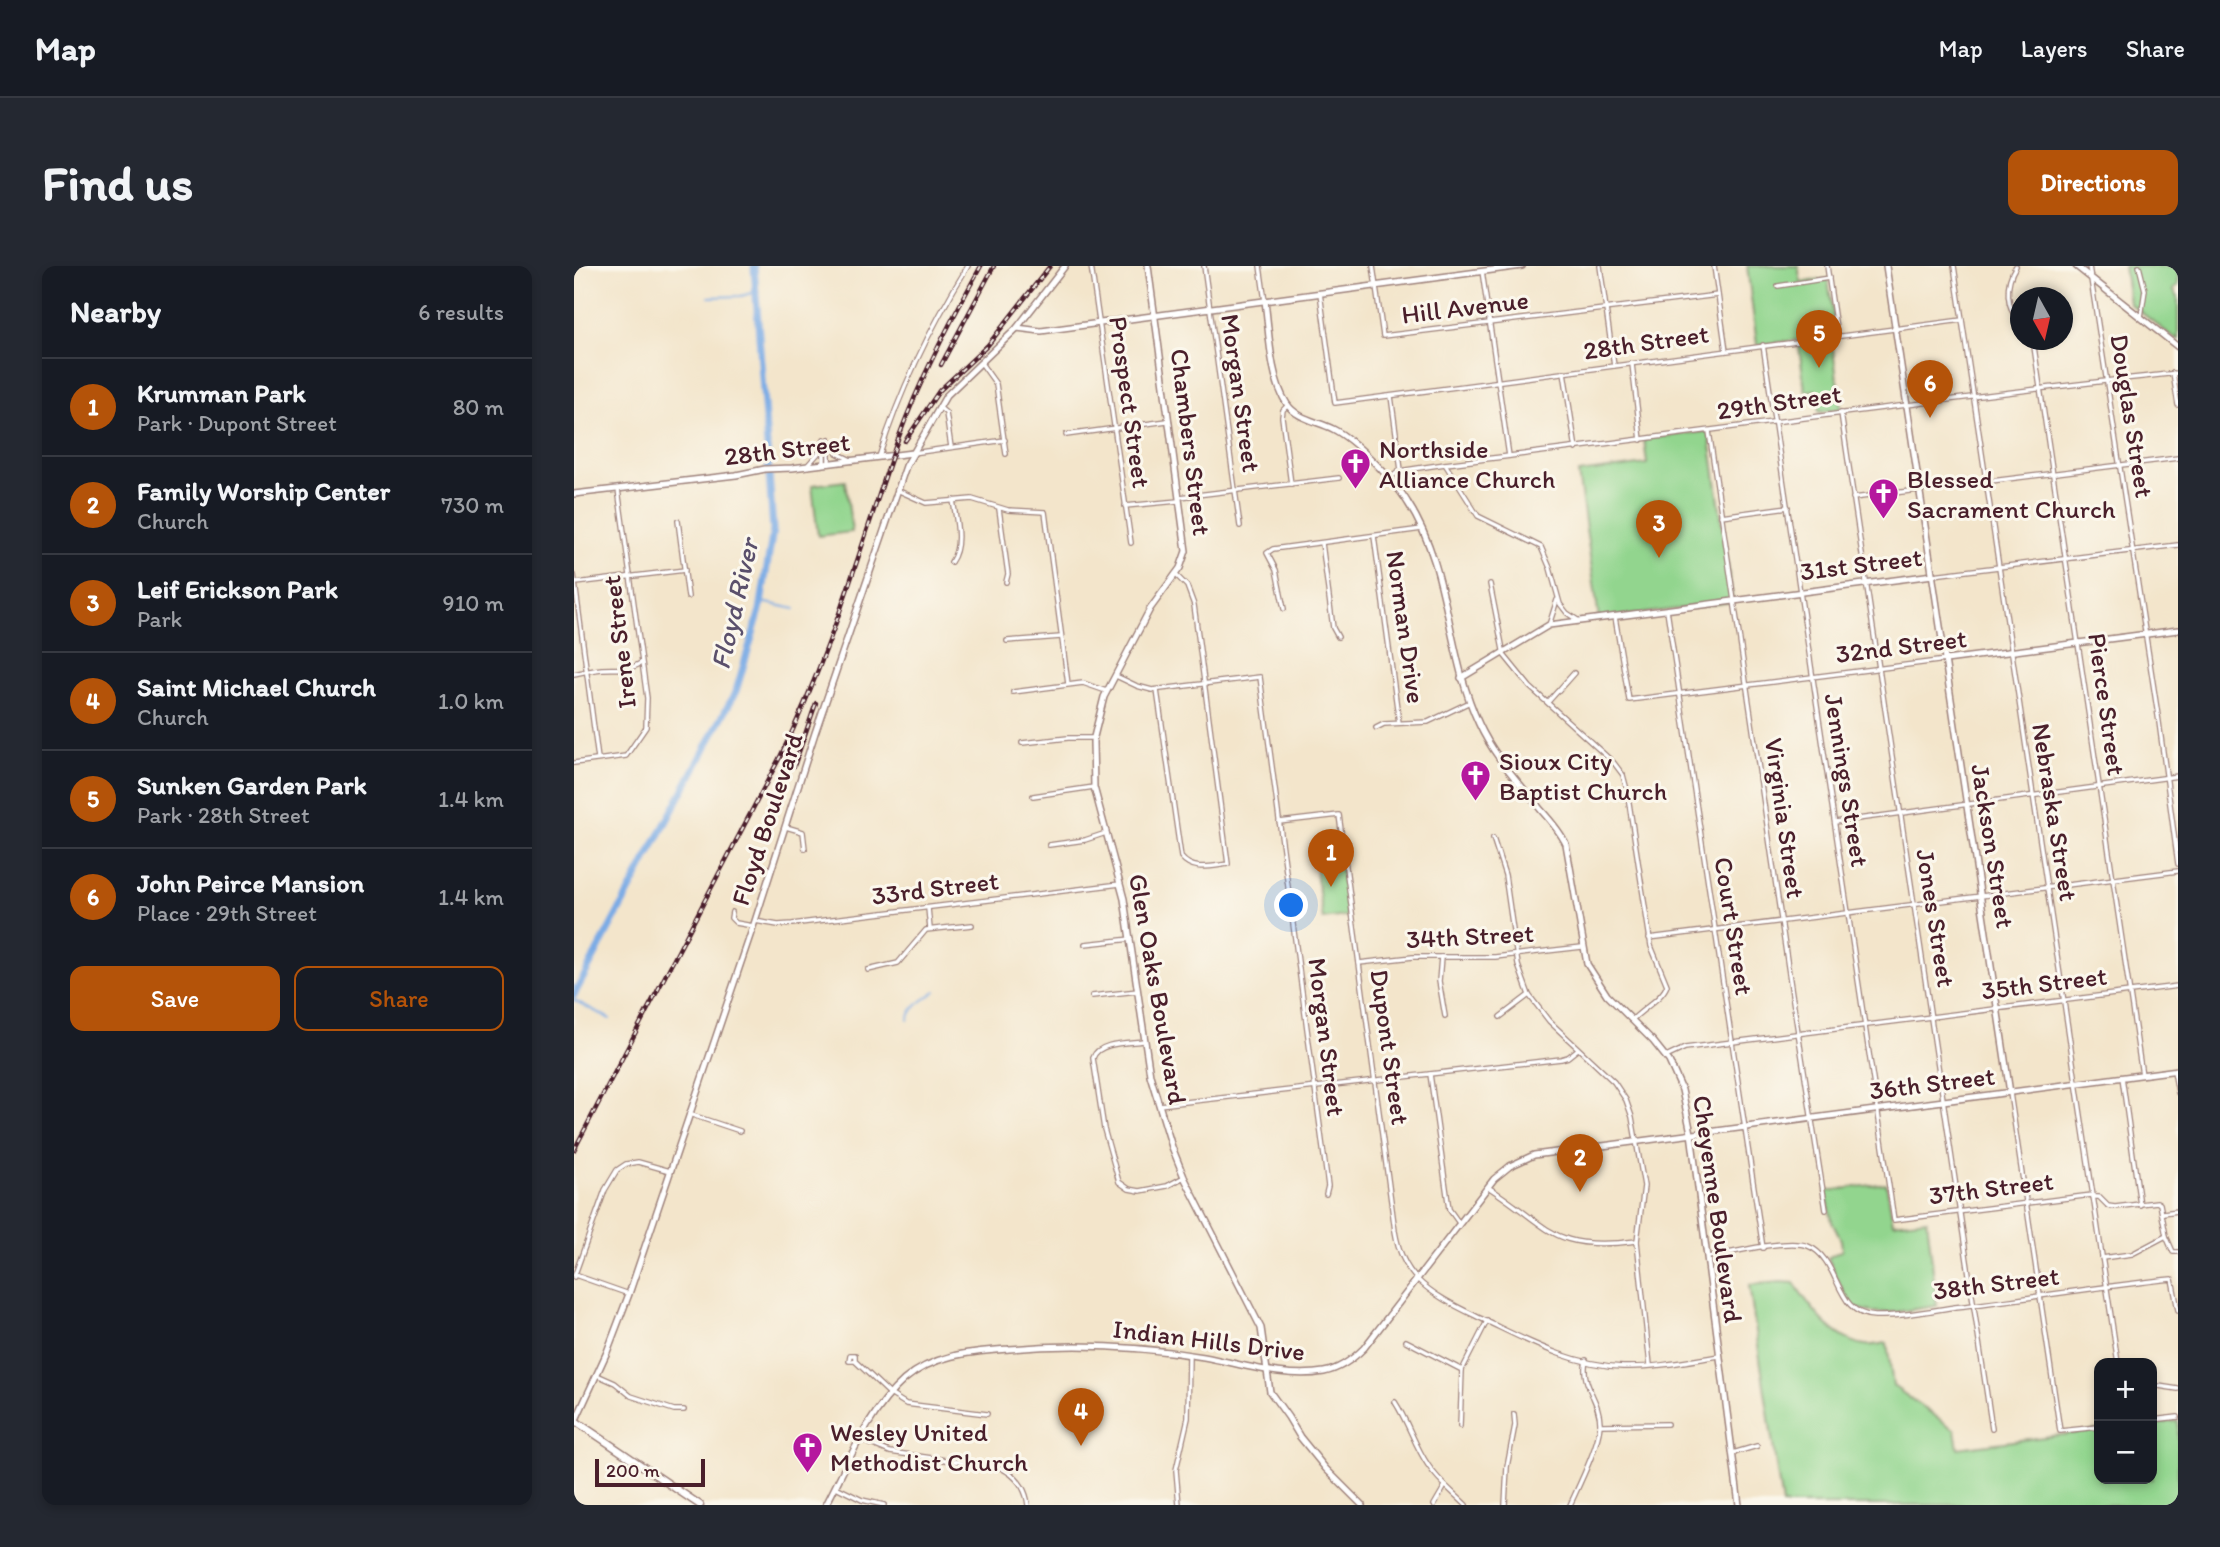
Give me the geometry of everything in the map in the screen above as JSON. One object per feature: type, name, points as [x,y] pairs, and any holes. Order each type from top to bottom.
[{"type":"main road","name":"Floyd Boulevard","points":[[574,1422],[597,1375],[629,1294],[897,490],[912,453],[946,396],[1017,328],[1065,266]]},
{"type":"main road","name":"Chambers Street","points":[[1148,266],[1186,551],[1175,574]]},
{"type":"main road","points":[[1017,328],[1041,331],[1522,266]]},
{"type":"main road","name":"Jackson Street","points":[[1886,266],[2010,1093]]},
{"type":"main road","points":[[2076,266],[2178,347]]},
{"type":"main road","points":[[1265,300],[1277,383],[1287,405]]},
{"type":"main road","name":"Cheyenne Boulevard","points":[[1287,405],[1303,417],[1331,428],[1348,439],[1407,500],[1422,529],[1442,587],[1461,678],[1487,741],[1499,760],[1563,837],[1570,860],[1582,947],[1587,964],[1600,984],[1666,1057],[1682,1090],[1691,1133],[1739,1505]]},
{"type":"main road","name":"28th Street","points":[[574,494],[736,475],[765,468],[792,468],[912,453]]},
{"type":"main road","name":"Glen Oaks Boulevard","points":[[1175,574],[1150,609],[1106,691],[1094,737],[1094,787],[1121,884],[1131,939],[1143,1041],[1158,1105],[1184,1177],[1261,1328],[1270,1392],[1300,1437],[1326,1469],[1362,1505]]},
{"type":"main road","name":"31st Street","points":[[1549,625],[1933,575]]},
{"type":"main road","points":[[1461,678],[1549,625]]},
{"type":"main road","name":"32nd Street","points":[[1946,660],[2178,630]]},
{"type":"main road","name":"36th Street","points":[[1691,1133],[2176,1071]]},
{"type":"main road","name":"Indian Hills Drive","points":[[826,1505],[861,1440],[890,1394],[927,1364],[946,1357],[978,1352],[1070,1344],[1189,1355],[1305,1374],[1328,1372],[1340,1367],[1364,1348],[1488,1186],[1510,1166],[1537,1154],[1691,1133]]},
{"type":"main road","points":[[574,1422],[700,1505]]},
{"type":"street","points":[[879,458],[892,414],[912,370],[968,266]]},
{"type":"street","name":"Prospect Street","points":[[1091,266],[1131,543]]},
{"type":"street","name":"Morgan Street","points":[[1204,266],[1240,526]]},
{"type":"street","points":[[1260,266],[1265,300]]},
{"type":"street","points":[[1373,266],[1376,285]]},
{"type":"street","points":[[1600,266],[1614,366]]},
{"type":"street","points":[[1714,266],[1726,351]]},
{"type":"street","points":[[1827,266],[1837,335]]},
{"type":"street","name":"Nebraska Street","points":[[1954,266],[2117,1358]]},
{"type":"street","points":[[2010,301],[2009,279],[2016,266]]},
{"type":"street","name":"Douglas Street","points":[[2089,266],[2178,863]]},
{"type":"street","points":[[2139,266],[2145,290],[2141,317]]},
{"type":"street","points":[[1485,269],[1509,457]]},
{"type":"street","points":[[1778,286],[1829,278]]},
{"type":"street","name":"Hill Avenue","points":[[1376,285],[1383,337],[1718,295]]},
{"type":"street","name":"28th Street","points":[[1320,293],[1335,403],[1962,320]]},
{"type":"street","name":"Jennings Street","points":[[1763,345],[1894,1220]]},
{"type":"street","name":"Pierce Street","points":[[2034,350],[2142,1075]]},
{"type":"street","points":[[981,363],[996,384],[1006,454]]},
{"type":"street","points":[[1632,364],[1641,440]]},
{"type":"street","points":[[1564,372],[1576,449]]},
{"type":"street","points":[[2176,373],[2178,405]]},
{"type":"street","name":"29th Street","points":[[1389,479],[1401,470],[1445,464],[1775,423],[1841,412],[2176,373]]},
{"type":"street","points":[[1391,396],[1401,470]]},
{"type":"street","points":[[1287,405],[1282,417],[1291,484]]},
{"type":"street","points":[[939,407],[946,413],[951,447]]},
{"type":"street","name":"Jones Street","points":[[1841,412],[1992,1429]]},
{"type":"street","points":[[1066,435],[1170,420]]},
{"type":"street","name":"Virginia Street","points":[[1709,431],[1826,1210]]},
{"type":"street","points":[[807,466],[822,449],[824,439],[827,464]]},
{"type":"street","points":[[827,464],[829,439],[837,453],[853,461]]},
{"type":"street","name":"28th Street","points":[[912,453],[1005,440]]},
{"type":"street","points":[[1853,498],[2178,458]]},
{"type":"street","points":[[1445,464],[1478,516],[1541,547],[1550,568],[1557,598],[1567,613],[1579,621]]},
{"type":"street","points":[[1125,506],[1339,478]]},
{"type":"street","name":"Irene Street","points":[[598,759],[626,756],[644,732],[647,712],[618,489]]},
{"type":"street","points":[[897,490],[920,502],[978,500],[999,509],[1045,512],[1068,684]]},
{"type":"street","points":[[951,562],[958,540],[953,500]]},
{"type":"street","points":[[1721,516],[1788,507]]},
{"type":"street","points":[[999,509],[1008,574],[1006,582]]},
{"type":"street","points":[[678,520],[688,597]]},
{"type":"street","points":[[1284,609],[1276,570],[1267,552],[1422,529]]},
{"type":"street","name":"Norman Drive","points":[[1374,536],[1399,723]]},
{"type":"street","points":[[1322,543],[1333,628],[1338,637]]},
{"type":"street","name":"31st Street","points":[[1933,575],[2178,545]]},
{"type":"street","points":[[575,583],[685,570]]},
{"type":"street","name":"Chambers Street","points":[[1157,690],[1181,857],[1195,867],[1228,864],[1192,596],[1187,586],[1175,574]]},
{"type":"street","points":[[574,575],[598,759],[574,763]]},
{"type":"street","points":[[1490,584],[1502,653],[1524,681],[1614,763],[1623,775],[1649,938],[1653,955],[1667,985],[1662,995],[1647,1004],[1631,1020]]},
{"type":"street","points":[[1549,625],[1557,598]]},
{"type":"street","name":"Court Street","points":[[1667,610],[1763,1248]]},
{"type":"street","name":"32nd Street","points":[[1615,617],[1629,699],[1946,660]]},
{"type":"street","points":[[1007,641],[1061,637]]},
{"type":"street","points":[[574,674],[620,669],[641,663]]},
{"type":"street","points":[[1548,702],[1574,673]]},
{"type":"street","points":[[1114,675],[1144,689],[1204,684]]},
{"type":"street","name":"Morgan Street","points":[[1204,684],[1260,677],[1328,1186],[1326,1194]]},
{"type":"street","points":[[1013,692],[1083,683],[1106,691]]},
{"type":"street","points":[[1376,728],[1384,724],[1428,722],[1470,702]]},
{"type":"street","points":[[1022,743],[1068,737],[1094,737]]},
{"type":"street","points":[[1835,822],[2178,776]]},
{"type":"street","points":[[1033,796],[1094,787]]},
{"type":"street","name":"Dupont Street","points":[[1279,822],[1339,815],[1397,1244],[1416,1279]]},
{"type":"street","points":[[784,827],[803,832],[805,849]]},
{"type":"street","points":[[1049,845],[1085,840],[1106,833]]},
{"type":"street","points":[[1493,838],[1505,875],[1522,982],[1549,1021],[1614,1082],[1626,1100],[1637,1141],[1644,1186],[1637,1241],[1650,1366]]},
{"type":"street","points":[[1649,938],[2178,871]]},
{"type":"street","name":"33rd Street","points":[[754,924],[778,925],[1121,884]]},
{"type":"street","points":[[928,908],[930,929]]},
{"type":"street","points":[[732,912],[731,918],[736,923],[754,924]]},
{"type":"street","points":[[868,970],[898,963],[926,930],[972,925]]},
{"type":"street","points":[[1085,944],[1131,939]]},
{"type":"street","name":"34th Street","points":[[1359,963],[1413,957],[1480,958],[1582,947]]},
{"type":"street","points":[[1441,957],[1439,981],[1445,1016]]},
{"type":"street","name":"35th Street","points":[[1666,1057],[1685,1048],[1732,1041],[2178,986]]},
{"type":"street","points":[[1092,996],[1138,991]]},
{"type":"street","points":[[1500,1017],[1529,995]]},
{"type":"street","points":[[1143,1041],[1100,1047],[1093,1058],[1104,1129],[1117,1177],[1123,1186],[1136,1191],[1167,1186],[1184,1177]]},
{"type":"street","points":[[1158,1105],[1560,1059],[1568,1057],[1578,1049]]},
{"type":"street","points":[[2176,1071],[2178,1093]]},
{"type":"street","points":[[1430,1074],[1449,1209],[1459,1223]]},
{"type":"street","points":[[2122,1077],[2140,1205]]},
{"type":"street","name":"Jackson Street","points":[[2010,1093],[2060,1431],[2094,1428]]},
{"type":"street","points":[[690,1114],[740,1131]]},
{"type":"street","points":[[629,1294],[574,1276],[604,1190],[617,1170],[626,1164],[638,1162],[670,1171]]},
{"type":"street","points":[[1488,1186],[1564,1240],[1592,1245],[1637,1241]]},
{"type":"street","points":[[2093,1196],[2099,1197],[2108,1206],[2157,1202],[2163,1213],[2166,1236],[2175,1252]]},
{"type":"street","name":"37th Street","points":[[1894,1220],[2093,1196]]},
{"type":"street","points":[[2163,1213],[2178,1211]]},
{"type":"street","points":[[2102,1258],[2132,1254],[2166,1236]]},
{"type":"street","name":"38th Street","points":[[1763,1248],[1792,1243],[1808,1246],[1822,1256],[1852,1307],[1871,1316],[2172,1279],[2178,1310]]},
{"type":"street","points":[[1708,1257],[1763,1248]]},
{"type":"street","points":[[1416,1279],[1432,1292],[1543,1349],[1586,1360],[1616,1366],[1650,1366],[1719,1356]]},
{"type":"street","points":[[1460,1426],[1462,1370],[1487,1321]]},
{"type":"street","points":[[1405,1341],[1462,1370]]},
{"type":"street","points":[[1179,1505],[1176,1470],[1188,1418],[1189,1355]]},
{"type":"street","points":[[1570,1505],[1600,1425],[1597,1406],[1585,1380],[1586,1360]]},
{"type":"street","points":[[855,1361],[890,1394],[906,1404],[987,1414]]},
{"type":"street","points":[[597,1375],[615,1383],[631,1396],[674,1410],[684,1410]]},
{"type":"street","points":[[2157,1386],[2178,1389]]},
{"type":"street","points":[[1395,1402],[1408,1421],[1428,1465],[1445,1486],[1466,1505]]},
{"type":"street","points":[[1505,1505],[1507,1467],[1515,1426],[1514,1414]]},
{"type":"street","points":[[2157,1419],[2178,1417]]},
{"type":"street","points":[[1600,1425],[1667,1424]]},
{"type":"street","points":[[861,1440],[890,1452],[1001,1468],[1021,1483],[1028,1505]]},
{"type":"street","points":[[1732,1453],[1758,1446]]},
{"type":"street","points":[[1434,1505],[1445,1486]]},
{"type":"street","points":[[836,1487],[862,1500],[884,1505]]},
{"type":"green space","points":[[1747,266],[1798,266],[1801,282],[1828,279],[1836,335],[1757,345]]},
{"type":"green space","points":[[2124,266],[2178,266],[2178,286],[2173,290],[2178,297],[2178,341],[2129,303]]},
{"type":"green space","points":[[1832,342],[1841,409],[1819,412],[1816,390],[1805,391],[1799,346]]},
{"type":"green space","points":[[1709,431],[1733,602],[1599,619],[1578,473],[1647,464],[1644,439]]},
{"type":"green space","points":[[845,481],[852,532],[818,536],[812,485]]},
{"type":"green space","points":[[1339,854],[1347,916],[1323,919],[1314,857]]},
{"type":"green space","points":[[1886,1183],[1893,1223],[1927,1219],[1937,1306],[1879,1312],[1858,1308],[1847,1298],[1828,1258],[1842,1250],[1841,1240],[1832,1222],[1826,1191]]},
{"type":"green space","points":[[1794,1283],[1824,1322],[1843,1337],[1865,1345],[1887,1343],[1893,1386],[1955,1430],[1958,1448],[2094,1431],[2094,1484],[2157,1484],[2157,1423],[2178,1421],[2178,1505],[1782,1505],[1749,1285]]},
{"type":"waterway","name":"Floyd River","points":[[574,995],[736,691],[760,610],[773,530],[754,266]]},
{"type":"waterway","points":[[709,297],[741,296],[755,292]]},
{"type":"waterway","points":[[762,602],[795,609]]},
{"type":"waterway","name":"Floyd River","points":[[574,986],[577,989]]},
{"type":"waterway","points":[[908,1020],[916,1006],[936,991]]},
{"type":"waterway","points":[[574,1000],[610,1019]]},
{"type":"railway","points":[[574,1150],[799,716],[844,599],[898,439],[936,351],[981,266]]},
{"type":"railway","points":[[941,365],[994,266]]},
{"type":"railway","points":[[905,441],[939,391],[988,345],[1050,266]]},
{"type":"railway","points":[[794,766],[816,703]]},
{"type":"place","name":"Sunken Garden Park","points":[[1819,368]]},
{"type":"place","name":"John Peirce Mansion","points":[[1930,418]]},
{"type":"place","name":"Northside Alliance Church","points":[[1356,491]]},
{"type":"place","name":"Blessed Sacrament Church","points":[[1884,521]]},
{"type":"place","name":"Leif Erickson Park","points":[[1659,558]]},
{"type":"place","name":"Sioux City Baptist Church","points":[[1476,803]]},
{"type":"place","name":"Krumman Park","points":[[1331,887]]},
{"type":"place","name":"Family Worship Center","points":[[1580,1192]]},
{"type":"place","name":"Saint Michael Church","points":[[1081,1446]]},
{"type":"place","name":"Wesley United Methodist Church","points":[[807,1474]]}]
